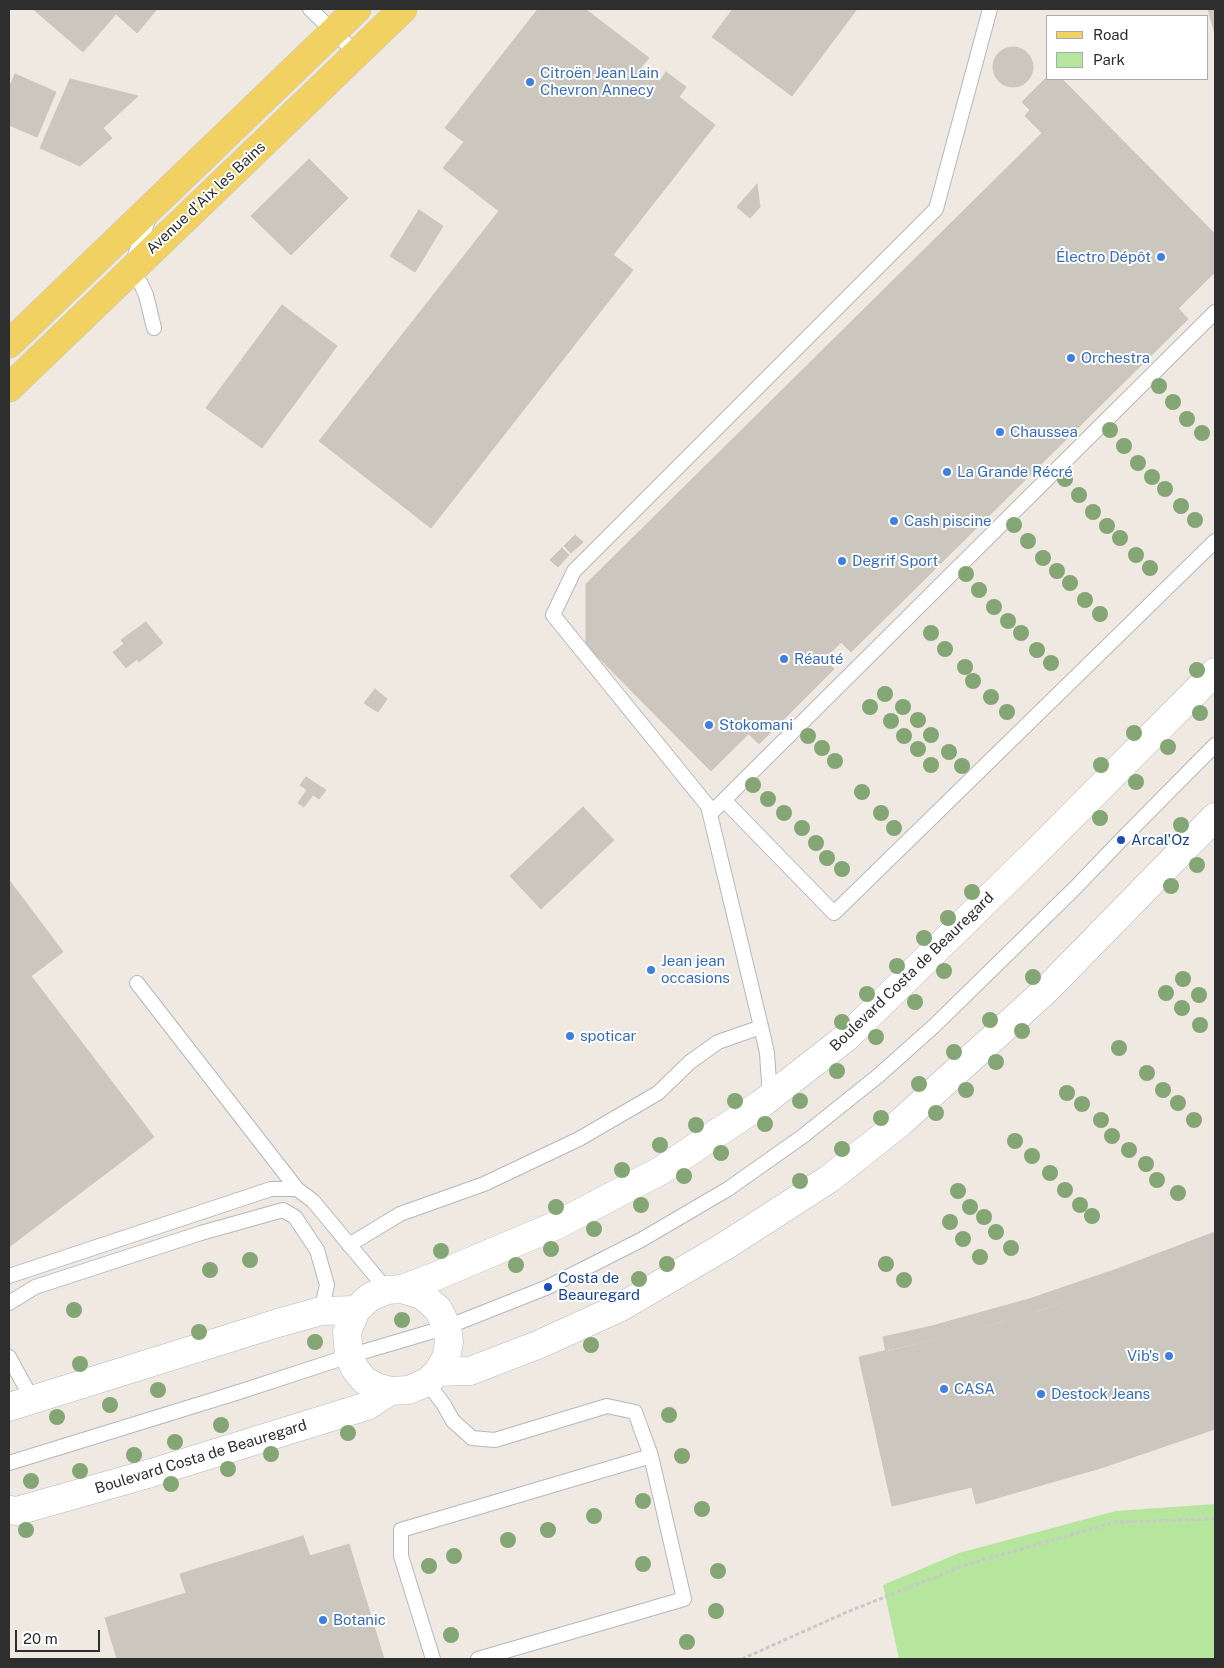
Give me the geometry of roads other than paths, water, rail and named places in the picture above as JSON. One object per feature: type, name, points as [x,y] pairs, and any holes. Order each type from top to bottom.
[{"type":"main road","name":"Avenue d'Aix les Bains","points":[[9,344],[357,9]]},
{"type":"main road","name":"Avenue d'Aix les Bains","points":[[9,388],[403,9]]},
{"type":"street","name":"Boulevard Costa de Beauregard","points":[[1215,672],[1134,756],[848,1036],[770,1097],[660,1171],[566,1220],[394,1290],[370,1297],[356,1310],[347,1332],[349,1356],[355,1369],[364,1380],[376,1387],[390,1391],[409,1390],[433,1377],[470,1371],[540,1344],[621,1306],[725,1246],[828,1179],[902,1122],[1047,989],[1215,818]]},
{"type":"street","points":[[394,1290],[422,1295],[438,1308],[447,1327],[449,1342],[446,1358],[433,1377]]},
{"type":"street","points":[[21,1403],[321,1311],[356,1310]]},
{"type":"street","name":"Boulevard Costa de Beauregard","points":[[9,1510],[17,1511],[161,1470],[367,1406],[390,1391]]},
{"type":"lane","points":[[310,9],[357,54]]},
{"type":"lane","points":[[770,1097],[767,1053],[708,806],[553,615],[574,571],[936,208],[990,9]]},
{"type":"lane","points":[[153,206],[129,272],[141,284],[146,295],[154,328]]},
{"type":"lane","points":[[710,814],[1215,312]]},
{"type":"lane","points":[[724,800],[834,912],[1215,541]]},
{"type":"lane","points":[[9,1463],[447,1327],[548,1287],[641,1240],[728,1189],[804,1136],[878,1076],[934,1026],[1075,888],[1215,745]]},
{"type":"lane","points":[[137,983],[297,1189],[313,1201],[349,1245],[394,1290]]},
{"type":"lane","points":[[349,1245],[400,1214],[484,1184],[579,1139],[658,1094],[690,1062],[718,1042],[761,1027]]},
{"type":"lane","points":[[9,1276],[271,1189],[297,1189]]},
{"type":"lane","points":[[9,1303],[34,1287],[201,1233],[283,1210],[295,1216],[317,1250],[327,1285],[321,1311]]},
{"type":"lane","points":[[9,1357],[21,1403]]},
{"type":"lane","points":[[433,1377],[444,1405],[453,1421],[472,1438],[495,1440],[607,1406],[635,1412],[651,1456],[684,1599],[478,1659]]},
{"type":"lane","points":[[433,1659],[401,1556],[401,1530],[651,1456]]},
{"type":"place","name":"Citroën Jean Lain Chevron Annecy","points":[[530,82]]},
{"type":"place","name":"Électro Dépôt","points":[[1161,257]]},
{"type":"place","name":"Orchestra","points":[[1071,358]]},
{"type":"place","name":"Chaussea","points":[[1000,432]]},
{"type":"place","name":"La Grande Récré","points":[[947,472]]},
{"type":"place","name":"Cash piscine","points":[[894,521]]},
{"type":"place","name":"Degrif Sport","points":[[842,561]]},
{"type":"place","name":"Réauté","points":[[784,659]]},
{"type":"place","name":"Stokomani","points":[[709,725]]},
{"type":"place","name":"Arcal'Oz","points":[[1121,840]]},
{"type":"place","name":"Jean jean occasions","points":[[651,970]]},
{"type":"place","name":"spoticar","points":[[570,1036]]},
{"type":"place","name":"Costa de Beauregard","points":[[548,1287]]},
{"type":"place","name":"Vib's","points":[[1169,1356]]},
{"type":"place","name":"CASA","points":[[944,1389]]},
{"type":"place","name":"Destock Jeans","points":[[1041,1394]]},
{"type":"place","name":"Botanic","points":[[323,1620]]}]
